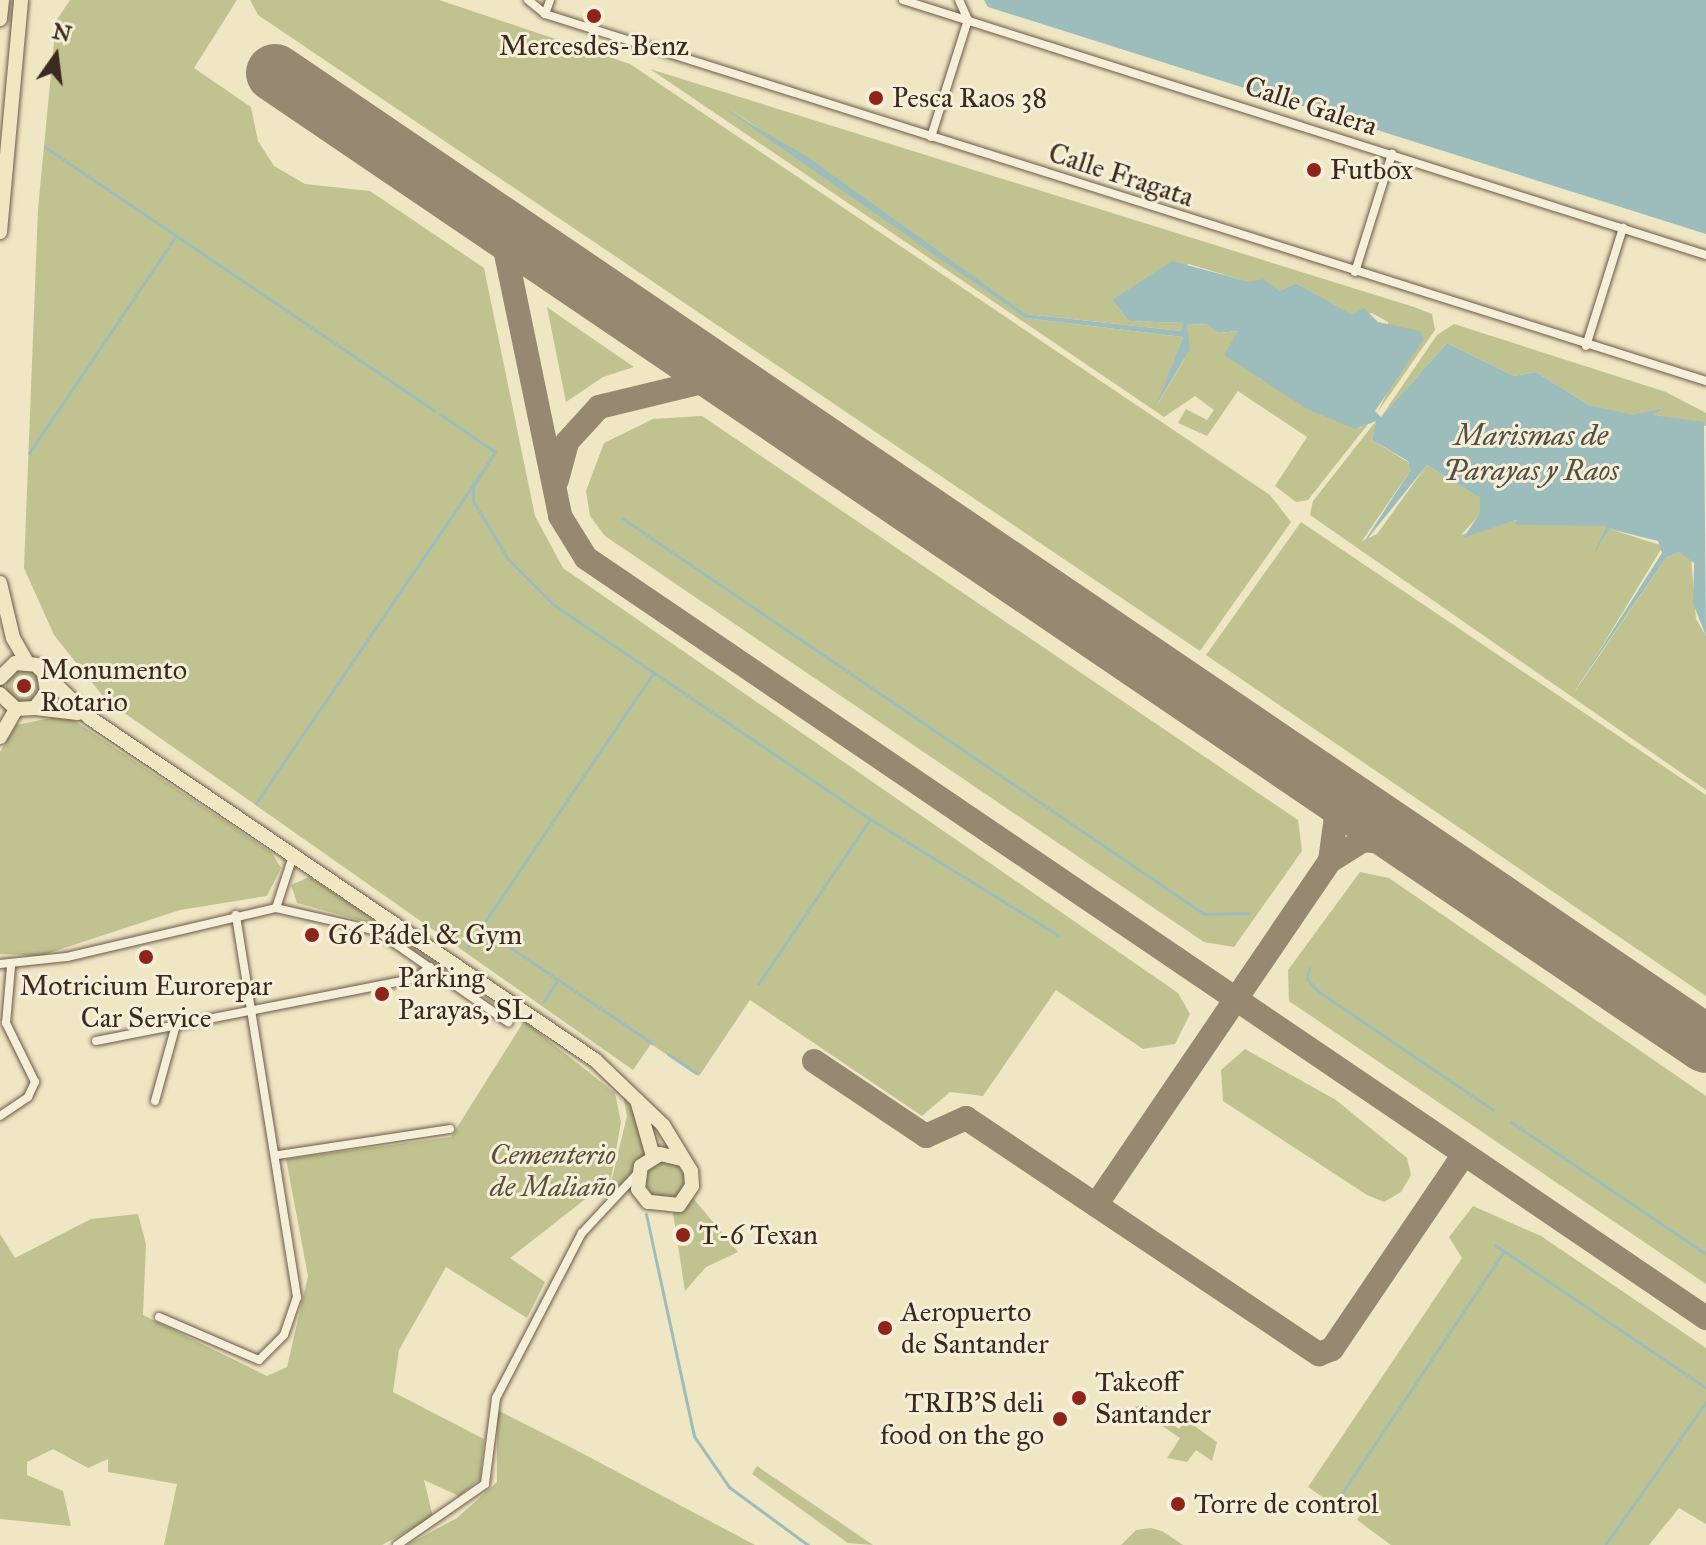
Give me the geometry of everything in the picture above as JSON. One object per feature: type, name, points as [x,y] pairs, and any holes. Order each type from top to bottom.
[{"type":"highway","points":[[0,232],[21,0]]},
{"type":"highway","points":[[0,583],[27,662],[44,672],[90,718],[579,1049],[637,1100],[682,1159],[693,1179],[685,1200],[664,1209],[642,1196],[638,1173],[653,1156]]},
{"type":"highway","points":[[2,672],[27,662]]},
{"type":"highway","points":[[35,708],[47,692],[44,672]]},
{"type":"highway","points":[[0,694],[16,709],[35,708],[90,718]]},
{"type":"highway","points":[[0,737],[16,709]]},
{"type":"highway","points":[[637,1100],[653,1156]]},
{"type":"highway","points":[[653,1156],[682,1159]]},
{"type":"street","name":"Calle Fragata","points":[[528,0],[545,14],[1586,346],[1706,381]]},
{"type":"street","points":[[545,14],[550,0]]},
{"type":"street","name":"Calle Galera","points":[[903,0],[1706,255]]},
{"type":"street","points":[[931,137],[968,20],[959,0]]},
{"type":"street","points":[[1355,272],[1392,154]]},
{"type":"street","points":[[1586,346],[1623,228]]},
{"type":"street","points":[[276,908],[293,856]]},
{"type":"street","points":[[0,964],[11,967],[276,908],[377,931],[508,1022]]},
{"type":"street","points":[[159,1317],[252,1359],[274,1351],[297,1289],[278,1155],[236,915]]},
{"type":"street","points":[[0,1116],[28,1097],[35,1082],[6,1023],[11,967]]},
{"type":"street","points":[[96,1041],[177,1021],[416,978],[430,967]]},
{"type":"street","points":[[155,1101],[177,1021]]},
{"type":"street","points":[[278,1155],[450,1129]]},
{"type":"street","points":[[397,1545],[485,1484],[496,1398],[582,1233],[638,1173]]},
{"type":"street","points":[[616,1194],[642,1196]]},
{"type":"green space","points":[[70,0],[237,0],[194,68],[251,107],[258,141],[274,166],[305,184],[370,191],[484,268],[535,516],[563,568],[1178,993],[1190,1014],[1175,1044],[1143,1049],[1056,990],[983,1096],[950,1092],[922,1116],[750,1000],[699,1076],[651,1044],[633,1070],[106,700],[54,635],[24,568],[38,209],[56,21]]},
{"type":"green space","points":[[250,0],[439,0],[630,64],[1270,495],[1291,522],[1200,651],[258,15]]},
{"type":"green space","points":[[650,69],[1414,307],[1432,314],[1435,330],[1377,413],[1388,391],[1388,322],[1372,313],[1352,316],[1296,283],[1279,291],[1189,264],[1112,300],[1129,321],[1185,323],[1181,331],[1026,314],[726,106],[1025,318],[1183,337],[1157,405],[1185,358],[1187,325],[1208,324],[1218,333],[1238,331],[1232,346],[1259,378],[1360,428],[1372,419],[1308,500],[1296,502],[1275,486],[1307,437],[1238,391],[1207,436],[1178,423],[1186,409],[1207,420],[1214,410],[1195,396],[1164,417]]},
{"type":"green space","points":[[547,307],[634,367],[603,377],[566,402]]},
{"type":"green space","points":[[1454,324],[1666,392],[1706,413],[1706,426],[1651,415],[1666,407],[1633,416],[1589,405],[1536,372],[1514,376],[1447,343],[1381,417],[1437,335]]},
{"type":"green space","points":[[702,416],[1298,820],[1302,851],[1234,947],[1204,942],[605,536],[590,516],[586,491],[604,443],[653,419]]},
{"type":"green space","points":[[1376,421],[1372,440],[1408,462],[1410,471],[1362,541],[1377,534],[1427,465],[1480,498],[1481,513],[1461,535],[1517,520],[1608,526],[1599,546],[1610,529],[1663,546],[1573,694],[1666,558],[1679,552],[1691,557],[1696,619],[1706,636],[1706,790],[1310,515],[1313,501]]},
{"type":"green space","points":[[1301,522],[1706,795],[1706,996],[1206,655]]},
{"type":"green space","points":[[23,669],[35,674],[40,686],[35,698],[23,703],[11,698],[6,686],[11,674]]},
{"type":"green space","points":[[66,715],[272,853],[281,868],[267,896],[180,910],[40,956],[0,954],[0,752],[16,725]]},
{"type":"green space","points":[[1360,872],[1389,878],[1706,1096],[1706,1284],[1289,1001],[1288,970]]},
{"type":"green space","points":[[309,877],[381,926],[297,903],[291,885]]},
{"type":"green space","name":"Cementerio de Maliaño","points":[[524,1021],[615,1093],[621,1122],[611,1179],[510,1258],[545,1282],[527,1318],[446,1267],[399,1350],[393,1392],[484,1439],[480,1479],[459,1496],[424,1480],[433,1517],[382,1545],[164,1545],[177,1484],[108,1472],[108,1459],[88,1468],[53,1449],[27,1462],[27,1475],[63,1491],[71,1526],[0,1519],[0,1234],[15,1258],[91,1219],[138,1214],[146,1244],[143,1315],[267,1376],[287,1367],[308,1276],[286,1159],[451,1137]]},
{"type":"green space","points":[[1245,1049],[1336,1100],[1407,1158],[1411,1175],[1401,1192],[1384,1202],[1367,1195],[1223,1101],[1221,1070]]},
{"type":"green space","points":[[623,1095],[635,1113],[646,1152],[632,1178],[609,1191],[627,1116]]},
{"type":"green space","points":[[665,1161],[679,1166],[684,1180],[679,1194],[665,1199],[651,1194],[646,1180],[651,1166]]},
{"type":"green space","points":[[693,1198],[738,1252],[706,1267],[685,1291],[673,1213]]},
{"type":"green space","points":[[1473,1206],[1541,1236],[1706,1348],[1706,1524],[1679,1508],[1649,1545],[1391,1545],[1357,1520],[1366,1506],[1358,1502],[1349,1515],[1308,1487],[1462,1258],[1449,1237]]},
{"type":"green space","points":[[1144,1404],[1179,1429],[1186,1420],[1217,1442],[1212,1461],[1196,1450],[1187,1462],[1167,1458],[1180,1438],[1135,1407]]},
{"type":"green space","points":[[497,1410],[755,1545],[407,1545],[457,1518],[497,1482]]},
{"type":"green space","points":[[757,1466],[873,1545],[848,1543],[752,1474]]},
{"type":"green space","points":[[1151,1528],[1162,1531],[1183,1545],[1121,1545],[1136,1530]]},
{"type":"water","points":[[984,0],[1706,0],[1706,234],[988,7]]},
{"type":"water","name":"Marismas de Parayas y Raos","points":[[724,108],[809,158],[1026,314],[1181,331],[1184,323],[1129,321],[1112,300],[1172,261],[1250,282],[1264,279],[1279,291],[1296,283],[1352,315],[1364,308],[1378,322],[1420,331],[1424,339],[1375,411],[1381,417],[1447,343],[1514,376],[1536,372],[1589,405],[1633,415],[1667,407],[1652,415],[1704,422],[1706,636],[1693,603],[1694,563],[1679,552],[1666,558],[1572,694],[1662,553],[1658,541],[1610,529],[1593,555],[1607,526],[1516,525],[1516,520],[1463,538],[1480,513],[1480,498],[1427,465],[1360,548],[1410,471],[1408,461],[1372,440],[1376,421],[1355,429],[1307,409],[1224,355],[1238,331],[1218,333],[1207,324],[1187,325],[1190,349],[1156,406],[1183,337],[1025,318]]},
{"type":"waterway","points":[[45,147],[434,410]]},
{"type":"waterway","points":[[170,245],[176,235]]},
{"type":"waterway","points":[[29,453],[168,248]]},
{"type":"waterway","points":[[440,414],[495,452],[473,486],[473,501],[508,559],[554,605],[870,819],[1058,935]]},
{"type":"waterway","points":[[256,803],[483,470]]},
{"type":"waterway","points":[[622,518],[1204,914],[1248,913]]},
{"type":"waterway","points":[[467,948],[653,673]]},
{"type":"waterway","points":[[758,984],[870,819]]},
{"type":"waterway","points":[[481,928],[652,1043]]},
{"type":"waterway","points":[[1309,968],[1307,979],[1319,992],[1493,1110]]},
{"type":"waterway","points":[[544,1001],[557,981]]},
{"type":"waterway","points":[[668,1054],[696,1073]]},
{"type":"waterway","points":[[1511,1122],[1706,1254]]},
{"type":"waterway","points":[[646,1214],[694,1436],[729,1487],[808,1545]]},
{"type":"waterway","points":[[1495,1245],[1706,1388]]},
{"type":"waterway","points":[[1338,1499],[1504,1251]]},
{"type":"waterway","points":[[1605,1545],[1706,1402]]},
{"type":"taxiway","points":[[500,225],[560,516],[586,558],[1706,1318]]},
{"type":"taxiway","points":[[557,480],[567,442],[599,407],[723,377]]},
{"type":"taxiway","points":[[1304,771],[1336,817],[1330,861]]},
{"type":"taxiway","points":[[1096,1205],[1330,861],[1363,840],[1413,845]]},
{"type":"taxiway","points":[[814,1061],[926,1136],[966,1118],[1319,1354],[1332,1349],[1464,1154]]},
{"type":"runway","points":[[275,73],[1706,1044]]},
{"type":"place","name":"Mercesdes-Benz","points":[[594,16]]},
{"type":"place","name":"Pesca Raos 38","points":[[876,98]]},
{"type":"place","name":"Futbox","points":[[1314,170]]},
{"type":"place","name":"Monumento Rotario","points":[[24,686]]},
{"type":"place","name":"G6 Pádel & Gym","points":[[312,935]]},
{"type":"place","name":"Motricium Eurorepar Car Service","points":[[146,957]]},
{"type":"place","name":"Parking Parayas, SL","points":[[382,994]]},
{"type":"place","name":"T-6 Texan","points":[[683,1235]]},
{"type":"place","name":"Aeropuerto de Santander","points":[[885,1328]]},
{"type":"place","name":"Takeoff Santander","points":[[1079,1398]]},
{"type":"place","name":"TRIB'S deli food on the go","points":[[1060,1419]]},
{"type":"place","name":"Torre de control","points":[[1178,1504]]}]
